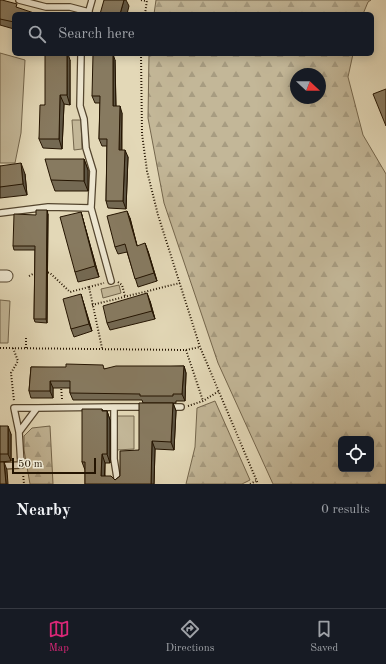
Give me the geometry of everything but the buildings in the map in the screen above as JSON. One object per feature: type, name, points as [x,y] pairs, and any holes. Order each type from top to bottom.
[{"type":"lane","points":[[19,0],[46,7],[70,7],[85,12]]},
{"type":"lane","points":[[88,12],[92,0]]},
{"type":"lane","points":[[81,56],[80,106],[84,119],[86,148],[93,171],[91,208],[111,281]]},
{"type":"lane","points":[[0,213],[48,207],[91,208]]},
{"type":"lane","points":[[114,407],[114,459],[118,484]]},
{"type":"lane","points":[[0,466],[22,465],[19,432],[14,408],[152,407]]},
{"type":"lane","points":[[160,407],[181,407]]},
{"type":"lane","points":[[19,432],[37,408]]},
{"type":"path","points":[[141,0],[147,1],[145,12]]},
{"type":"path","points":[[141,56],[142,134],[147,171],[158,215],[200,347],[258,484]]},
{"type":"path","points":[[29,276],[39,272],[50,273],[70,292],[89,287],[92,305],[102,342],[102,348]]},
{"type":"path","points":[[92,305],[180,283]]},
{"type":"path","points":[[26,338],[26,348]]},
{"type":"path","points":[[0,348],[186,350],[200,347]]},
{"type":"path","points":[[13,348],[18,361],[11,373],[14,408]]},
{"type":"path","points":[[186,350],[203,401]]},
{"type":"path","points":[[62,382],[62,408]]},
{"type":"path","points":[[181,407],[203,401],[219,391]]},
{"type":"path","points":[[22,465],[24,484]]},
{"type":"path","points":[[250,484],[256,481]]},
{"type":"green space","points":[[156,0],[371,0],[368,2],[364,12],[154,12]]},
{"type":"green space","points":[[0,53],[25,60],[21,133],[15,163],[0,163]]},
{"type":"green space","points":[[149,56],[353,56],[348,77],[363,135],[386,174],[386,484],[273,484],[218,363],[164,203],[148,118]]},
{"type":"green space","points":[[72,120],[81,120],[82,149],[74,150]]},
{"type":"green space","points":[[119,285],[121,293],[103,298],[101,289]]},
{"type":"green space","points":[[0,300],[10,301],[8,343],[0,343]]},
{"type":"green space","points":[[215,401],[250,480],[242,484],[186,484],[195,447],[197,408]]},
{"type":"green space","points":[[117,416],[134,416],[134,449],[117,450]]},
{"type":"green space","points":[[50,426],[53,484],[30,484],[24,450],[24,436],[32,428]]}]
